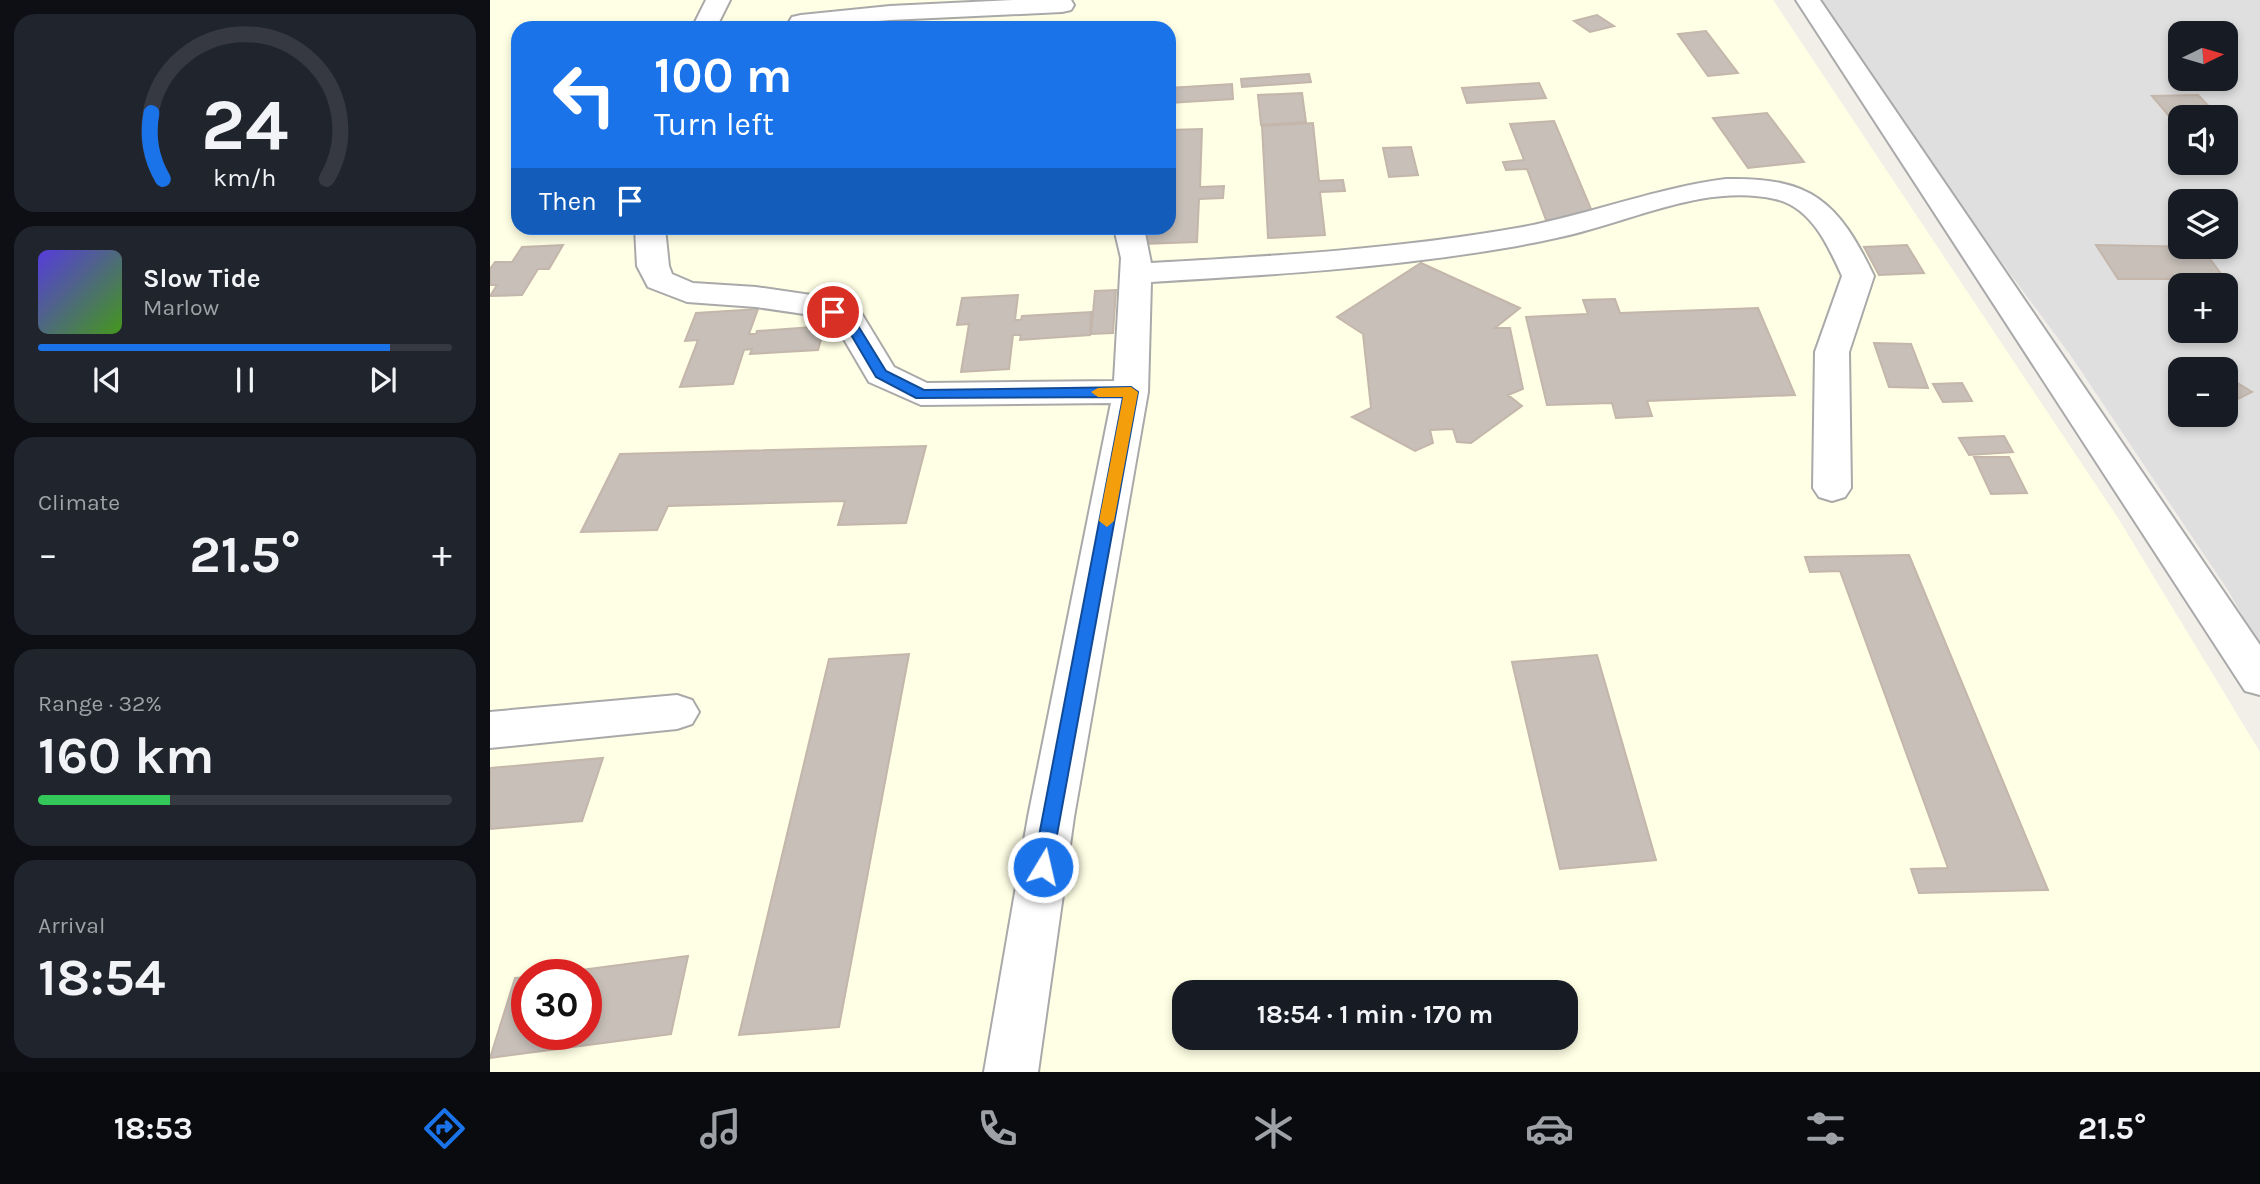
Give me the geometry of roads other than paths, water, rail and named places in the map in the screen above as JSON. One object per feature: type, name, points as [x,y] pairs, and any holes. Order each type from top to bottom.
[{"type":"street","points":[[708,21],[719,0]]},
{"type":"street","points":[[1808,0],[2260,679]]},
{"type":"street","points":[[811,21],[890,13],[1062,11]]},
{"type":"street","points":[[1135,273],[1339,262],[1393,256],[1461,247],[1573,225],[1683,195],[1748,186],[1777,190],[1812,204],[1838,234],[1858,276],[1832,352],[1832,488]]},
{"type":"street","points":[[651,235],[653,266],[659,280],[687,292],[756,297],[818,306],[848,318],[881,374],[921,394],[1131,392]]},
{"type":"street","points":[[1011,1072],[1051,817],[1131,392],[1136,258],[1131,235]]},
{"type":"street","points":[[490,730],[677,712]]}]
